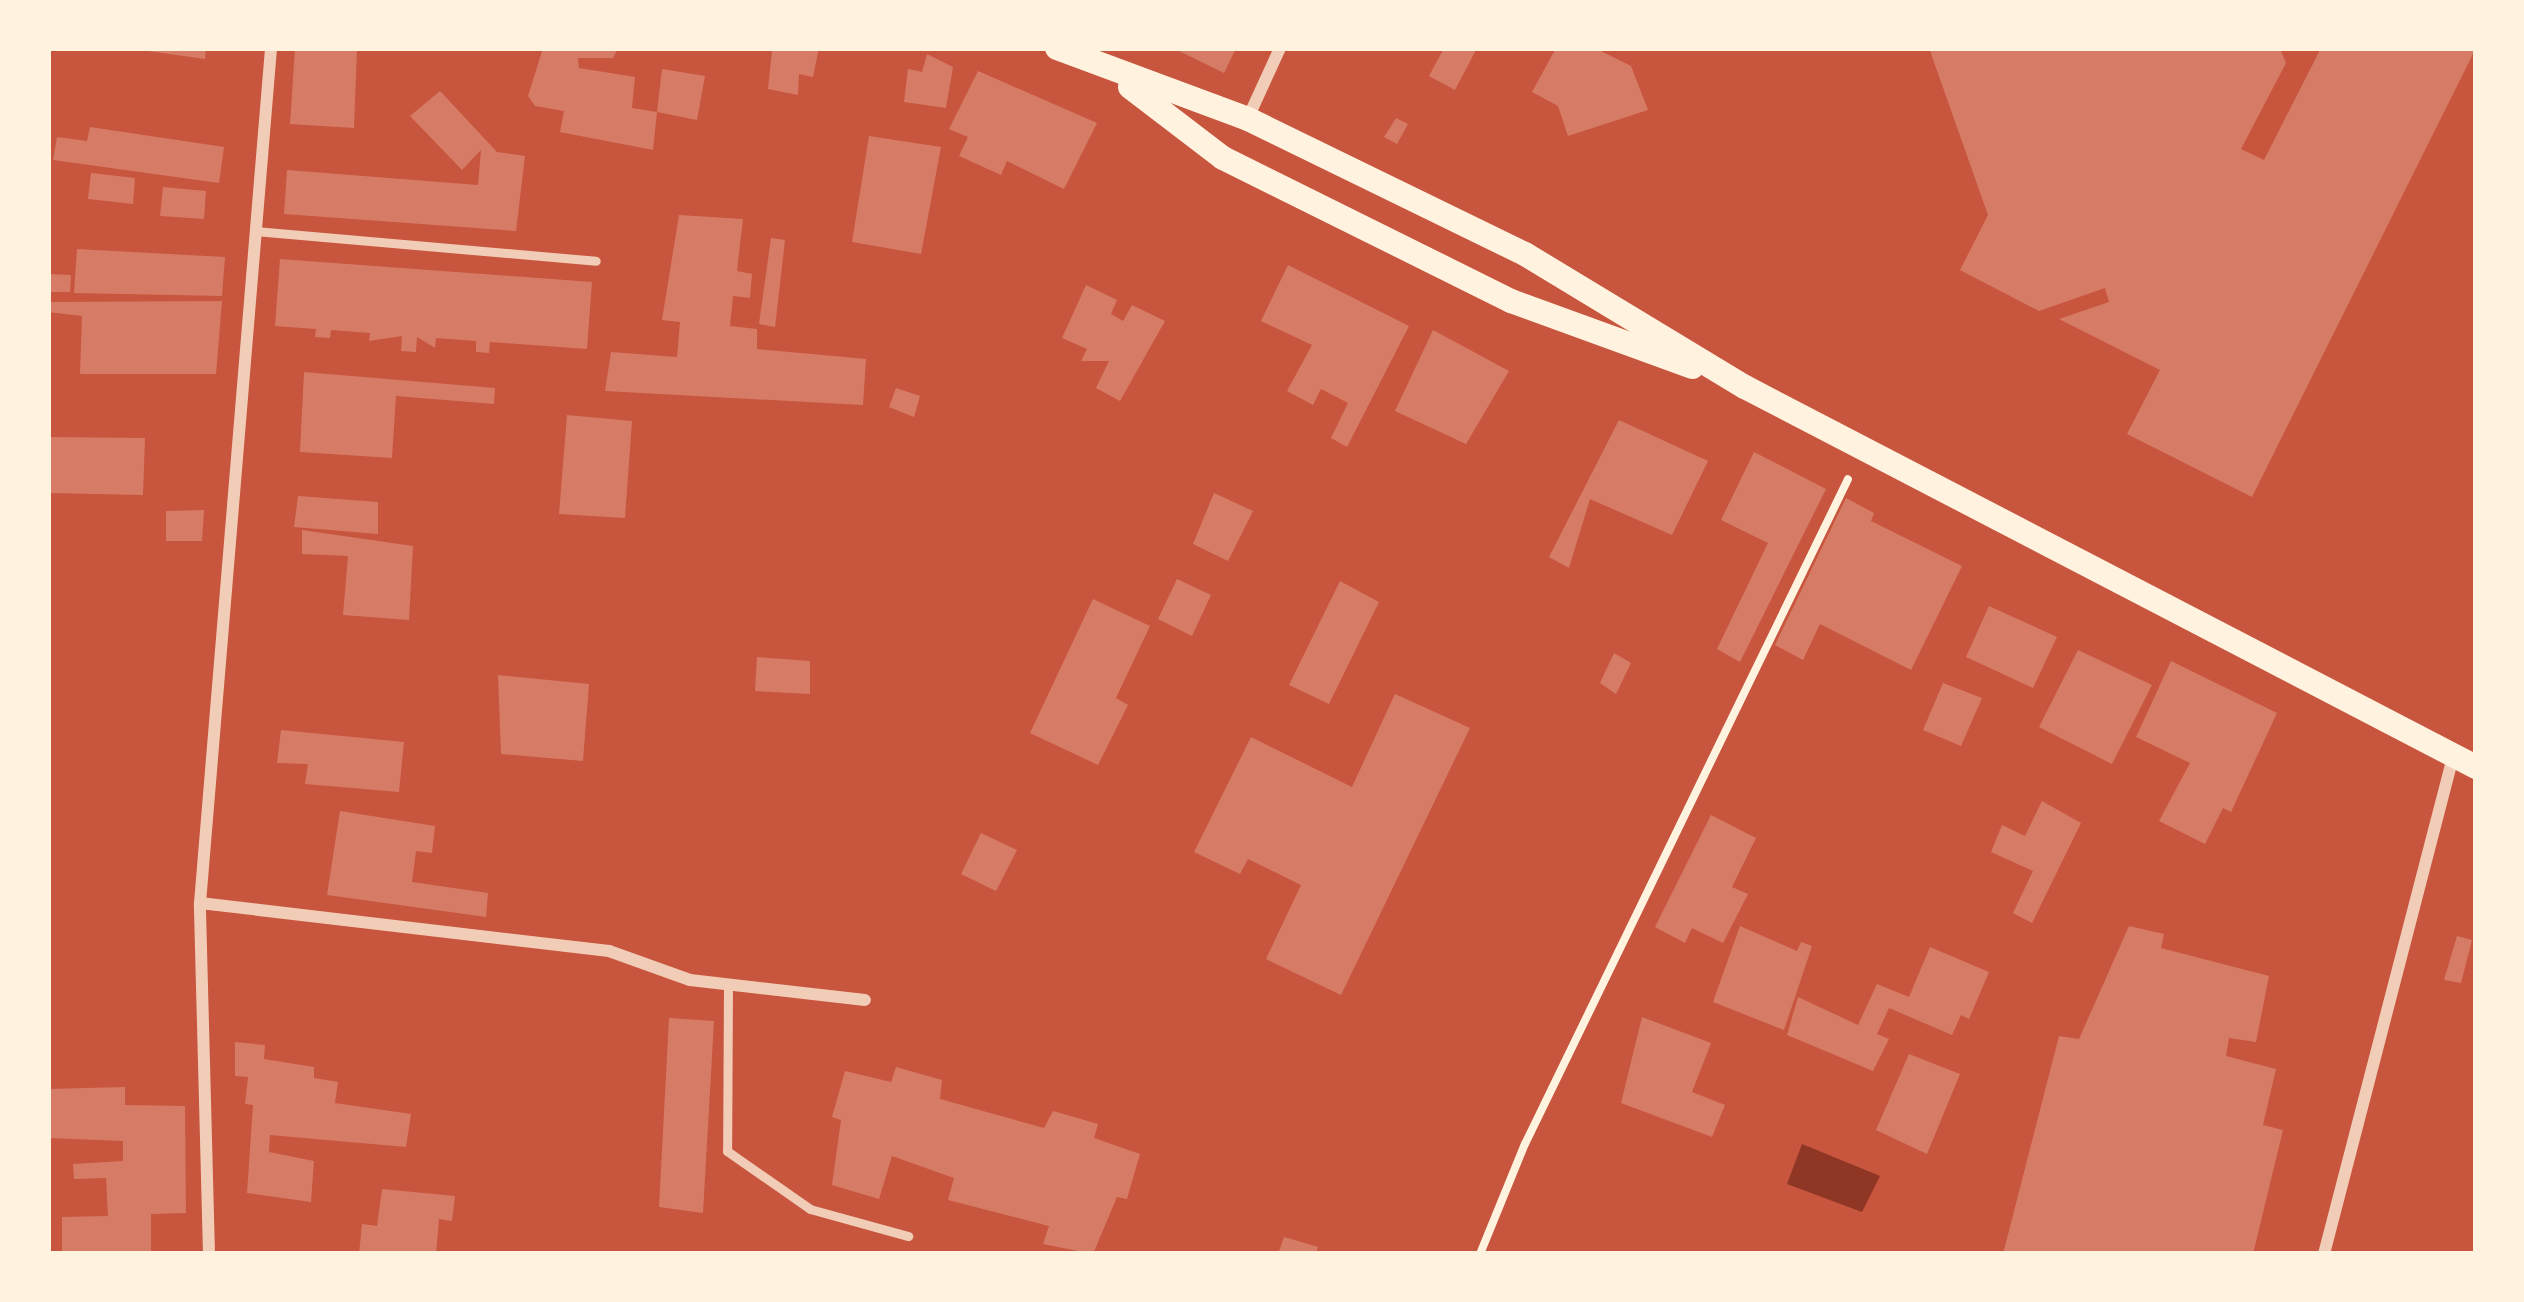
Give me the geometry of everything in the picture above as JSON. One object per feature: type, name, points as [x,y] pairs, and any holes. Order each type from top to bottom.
[{"type":"main road","points":[[1058,48],[1113,74],[1248,119],[1525,254],[1745,387],[2465,762]]},
{"type":"main road","points":[[1113,74],[1223,158],[1511,301],[1745,387]]},
{"type":"street","points":[[208,1254],[200,903],[271,48]]},
{"type":"street","points":[[1248,119],[1280,48]]},
{"type":"street","points":[[2324,1254],[2465,762]]},
{"type":"street","points":[[200,903],[608,951],[690,980],[865,1000]]},
{"type":"lane","points":[[255,230],[596,262]]},
{"type":"lane","points":[[728,984],[727,1151],[810,1209],[908,1236]]},
{"type":"path","points":[[1480,1254],[1525,1144],[1864,446]]},
{"type":"shaded area","points":[[1802,1144],[1880,1176],[1862,1212],[1787,1184]]},
{"type":"building","points":[[206,48],[205,59],[148,51]]},
{"type":"building","points":[[295,48],[357,48],[354,128],[290,124]]},
{"type":"building","points":[[543,48],[618,48],[613,58],[578,58],[579,68],[635,77],[632,108],[657,112],[653,150],[560,132],[564,111],[535,106],[528,96]]},
{"type":"building","points":[[819,48],[813,77],[799,74],[798,95],[768,89],[772,50]]},
{"type":"building","points":[[1173,48],[1236,48],[1224,73]]},
{"type":"building","points":[[1444,48],[1477,48],[1455,90],[1429,76]]},
{"type":"building","points":[[1556,48],[1595,48],[1631,66],[1648,110],[1568,136],[1558,106],[1532,92]]},
{"type":"building","points":[[1929,48],[2280,48],[2286,63],[2241,149],[2264,160],[2321,48],[2476,48],[2252,497],[2127,434],[2160,370],[2059,319],[2109,302],[2105,288],[2039,311],[1960,270],[1988,215]]},
{"type":"building","points":[[927,54],[953,67],[946,108],[904,102],[908,69],[922,72]]},
{"type":"building","points":[[662,69],[705,76],[697,120],[657,112]]},
{"type":"building","points":[[978,71],[1097,123],[1064,189],[1007,161],[1001,175],[959,156],[968,137],[949,129]]},
{"type":"building","points":[[440,91],[497,152],[525,156],[516,231],[284,214],[287,170],[478,185],[481,150],[462,170],[410,116]]},
{"type":"building","points":[[1396,118],[1408,124],[1397,144],[1384,137]]},
{"type":"building","points":[[90,127],[224,147],[219,183],[53,160],[57,137],[87,141]]},
{"type":"building","points":[[869,136],[941,147],[921,254],[852,242]]},
{"type":"building","points":[[91,173],[135,178],[133,204],[88,199]]},
{"type":"building","points":[[163,187],[206,191],[204,219],[160,216]]},
{"type":"building","points":[[679,215],[743,219],[737,271],[752,274],[750,298],[733,296],[730,326],[757,329],[757,349],[866,359],[863,405],[605,391],[611,352],[677,357],[680,322],[662,320]]},
{"type":"building","points":[[771,238],[785,240],[775,327],[759,324]]},
{"type":"building","points":[[77,249],[225,257],[222,296],[74,293]]},
{"type":"building","points":[[280,259],[592,282],[587,349],[490,342],[489,353],[476,352],[476,341],[436,338],[435,348],[417,337],[416,352],[401,351],[402,336],[369,341],[370,333],[331,330],[330,338],[315,337],[316,329],[275,326]]},
{"type":"building","points":[[1288,265],[1409,326],[1347,447],[1331,438],[1348,403],[1321,389],[1313,405],[1287,391],[1312,345],[1261,321]]},
{"type":"building","points":[[48,274],[71,275],[70,292],[48,292]]},
{"type":"building","points":[[1086,285],[1117,300],[1111,314],[1123,321],[1132,305],[1165,321],[1120,401],[1096,388],[1109,361],[1081,361],[1087,349],[1062,338]]},
{"type":"building","points":[[222,301],[216,374],[80,374],[82,316],[48,312],[48,302]]},
{"type":"building","points":[[1433,330],[1509,371],[1466,444],[1395,411]]},
{"type":"building","points":[[304,372],[495,388],[494,404],[396,396],[392,458],[300,452]]},
{"type":"building","points":[[896,388],[920,396],[914,417],[889,407]]},
{"type":"building","points":[[567,415],[632,421],[625,518],[559,514]]},
{"type":"building","points":[[1619,420],[1708,461],[1672,535],[1590,499],[1569,568],[1549,557]]},
{"type":"building","points":[[48,437],[145,438],[143,495],[48,493]]},
{"type":"building","points":[[1754,452],[1826,489],[1740,662],[1717,649],[1768,543],[1721,520]]},
{"type":"building","points":[[1214,493],[1253,511],[1228,561],[1193,544]]},
{"type":"building","points":[[298,496],[378,502],[378,534],[294,527]]},
{"type":"building","points":[[1846,498],[1874,513],[1871,521],[1962,566],[1911,670],[1820,624],[1803,660],[1775,645]]},
{"type":"building","points":[[204,510],[202,541],[166,541],[166,511]]},
{"type":"building","points":[[302,530],[413,546],[409,620],[343,615],[348,556],[302,554]]},
{"type":"building","points":[[1177,579],[1211,595],[1192,636],[1158,619]]},
{"type":"building","points":[[1340,581],[1379,602],[1329,704],[1289,685]]},
{"type":"building","points":[[1093,599],[1150,626],[1116,698],[1128,705],[1098,765],[1030,733]]},
{"type":"building","points":[[1989,606],[2057,637],[2033,688],[1966,657]]},
{"type":"building","points":[[2078,650],[2152,685],[2112,764],[2039,727]]},
{"type":"building","points":[[1614,653],[1631,663],[1616,694],[1600,683]]},
{"type":"building","points":[[757,657],[810,661],[810,694],[755,691]]},
{"type":"building","points":[[2171,661],[2277,713],[2231,812],[2223,808],[2205,844],[2159,821],[2190,763],[2136,737]]},
{"type":"building","points":[[498,675],[589,684],[583,761],[501,754]]},
{"type":"building","points":[[1943,683],[1982,698],[1961,746],[1923,730]]},
{"type":"building","points":[[1395,694],[1470,728],[1341,995],[1266,959],[1301,885],[1248,859],[1240,874],[1194,852],[1251,737],[1352,787]]},
{"type":"building","points":[[281,730],[404,742],[399,792],[305,784],[308,764],[277,763]]},
{"type":"building","points":[[2042,801],[2081,823],[2032,923],[2013,913],[2033,871],[1991,852],[2002,825],[2025,836]]},
{"type":"building","points":[[340,811],[435,826],[432,853],[416,851],[412,882],[488,893],[486,917],[327,895]]},
{"type":"building","points":[[1711,815],[1756,838],[1732,887],[1748,894],[1723,943],[1692,928],[1685,943],[1655,927]]},
{"type":"building","points":[[981,833],[1017,850],[996,891],[961,874]]},
{"type":"building","points":[[1740,926],[1797,951],[1801,942],[1812,946],[1784,1030],[1713,1002]]},
{"type":"building","points":[[2129,926],[2164,934],[2161,948],[2269,976],[2256,1042],[2229,1038],[2226,1056],[2276,1069],[2263,1125],[2283,1130],[2253,1254],[2003,1254],[2059,1036],[2079,1039]]},
{"type":"building","points":[[2457,936],[2472,940],[2461,983],[2444,980]]},
{"type":"building","points":[[1930,947],[1989,972],[1969,1019],[1961,1015],[1952,1035],[1889,1008],[1877,1034],[1889,1039],[1873,1071],[1787,1035],[1798,997],[1858,1025],[1877,984],[1909,997]]},
{"type":"building","points":[[1642,1017],[1711,1043],[1692,1092],[1725,1105],[1712,1137],[1621,1103]]},
{"type":"building","points":[[669,1018],[714,1021],[703,1213],[659,1207]]},
{"type":"building","points":[[235,1042],[265,1045],[264,1059],[314,1067],[314,1078],[338,1082],[335,1103],[411,1114],[406,1147],[270,1135],[269,1152],[314,1161],[311,1202],[247,1193],[253,1105],[245,1104],[248,1077],[235,1076]]},
{"type":"building","points":[[1909,1054],[1960,1074],[1927,1154],[1876,1130]]},
{"type":"building","points":[[896,1067],[942,1080],[940,1099],[1044,1128],[1053,1111],[1098,1124],[1094,1138],[1140,1154],[1127,1199],[1117,1197],[1093,1254],[1043,1244],[1049,1226],[948,1200],[954,1178],[892,1156],[879,1199],[832,1185],[841,1120],[832,1117],[845,1071],[891,1082]]},
{"type":"building","points":[[125,1087],[125,1105],[185,1106],[186,1213],[151,1214],[151,1254],[62,1254],[62,1217],[108,1216],[106,1178],[74,1179],[73,1164],[123,1161],[123,1141],[48,1138],[48,1089]]},
{"type":"building","points":[[382,1189],[455,1196],[452,1221],[439,1219],[436,1254],[359,1254],[362,1224],[377,1226]]},
{"type":"building","points":[[1284,1237],[1318,1247],[1316,1254],[1278,1254]]}]
